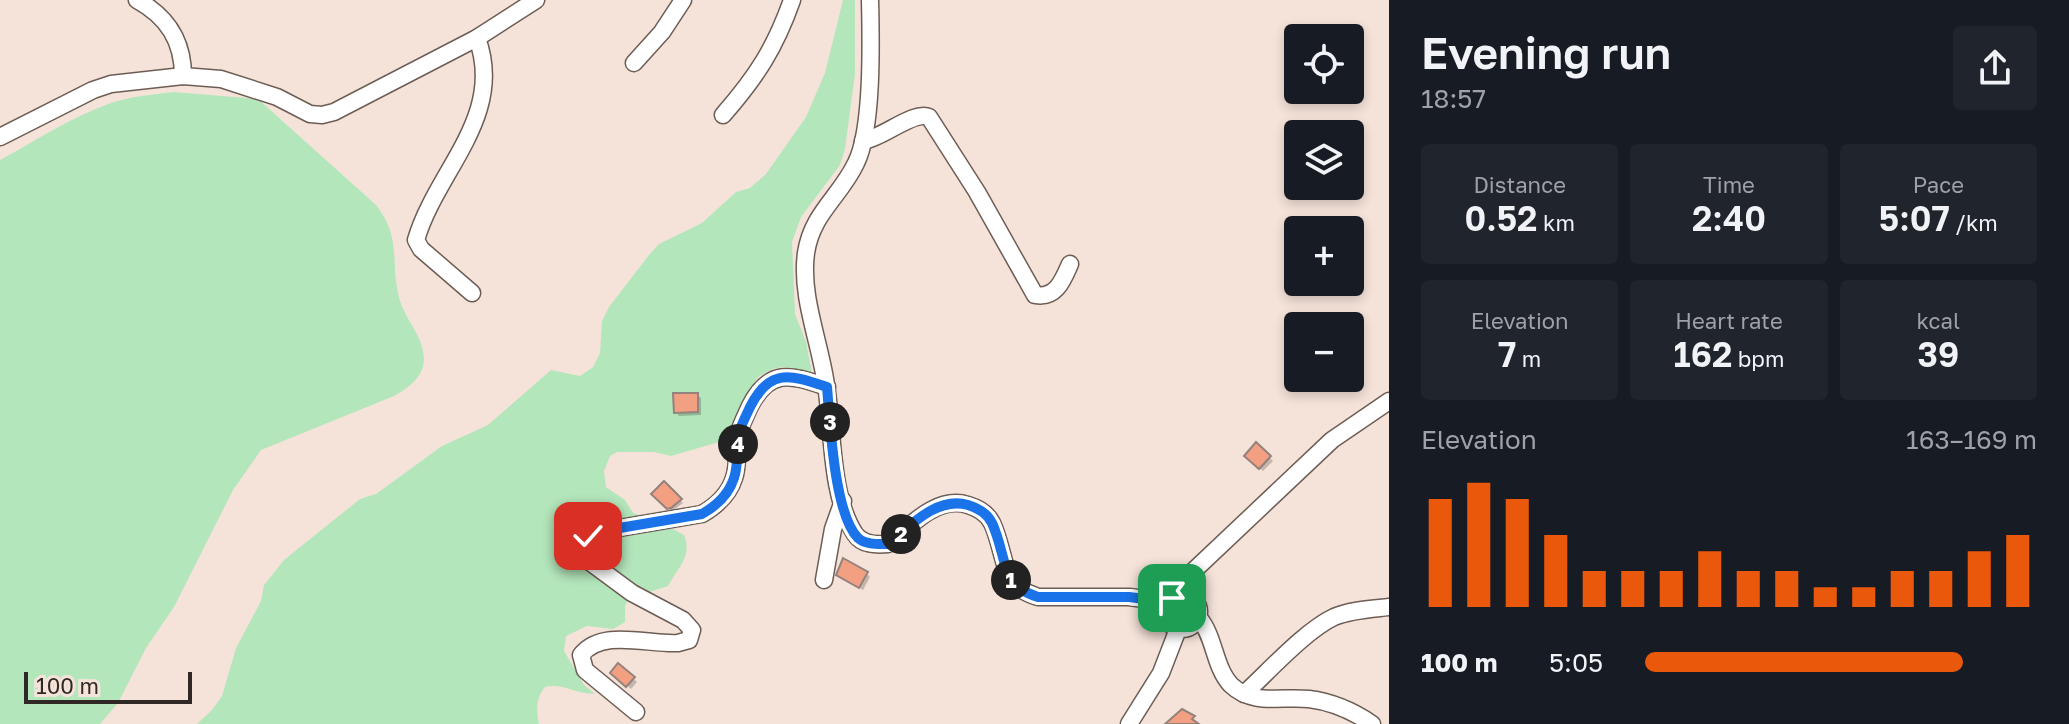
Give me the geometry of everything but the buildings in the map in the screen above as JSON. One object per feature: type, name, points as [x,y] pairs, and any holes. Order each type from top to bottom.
[{"type":"street","points":[[137,0],[166,20],[177,39],[183,59],[183,76]]},
{"type":"street","points":[[0,137],[93,90],[111,84],[183,76],[221,79],[277,97],[310,114],[334,112],[477,38],[536,0]]},
{"type":"street","points":[[634,63],[662,32],[683,0]]},
{"type":"street","points":[[723,115],[755,79],[770,54],[792,0]]},
{"type":"street","points":[[870,0],[863,141],[849,177],[817,218],[807,249],[805,280],[827,387],[832,449],[843,501],[856,536],[864,542],[888,544],[942,505],[961,503],[977,508],[993,525],[1013,583],[1028,594],[1038,597],[1175,598],[1196,602],[1199,618],[1207,628],[1226,679],[1244,694],[1264,699],[1325,702],[1347,708],[1372,724]]},
{"type":"street","points":[[472,293],[421,249],[416,240],[478,111],[486,68],[477,38]]},
{"type":"street","points":[[863,141],[875,140],[918,115],[929,117],[977,192],[1035,295],[1042,297],[1055,291],[1070,264]]},
{"type":"street","points":[[636,712],[585,670],[581,655],[586,647],[608,640],[678,643],[689,640],[692,630],[683,620],[632,593],[586,559],[582,554],[582,544],[596,532],[702,514],[716,505],[733,481],[738,436],[759,389],[783,376],[799,377],[827,387]]},
{"type":"street","points":[[1199,618],[1188,629],[1178,629],[1167,620],[1165,611],[1187,577],[1332,440],[1389,401]]},
{"type":"street","points":[[824,580],[833,529],[843,501]]},
{"type":"street","points":[[1244,694],[1312,632],[1334,617],[1389,607]]},
{"type":"street","points":[[1129,724],[1161,673],[1178,629]]},
{"type":"green space","points":[[843,0],[855,0],[855,74],[845,149],[840,165],[801,217],[792,242],[795,314],[806,342],[812,373],[778,368],[757,378],[732,429],[719,442],[671,456],[654,452],[617,452],[610,456],[604,471],[606,487],[625,500],[633,513],[656,520],[684,535],[687,550],[668,586],[628,599],[625,622],[613,629],[587,626],[566,636],[564,651],[584,685],[595,694],[558,686],[545,687],[538,704],[539,724],[197,724],[222,696],[236,648],[261,601],[264,585],[284,560],[360,499],[376,494],[442,446],[488,425],[551,370],[580,376],[593,367],[600,353],[602,321],[609,307],[649,255],[659,244],[702,223],[736,192],[750,188],[766,174],[806,117],[825,73]]},
{"type":"green space","points":[[173,92],[258,99],[376,205],[390,229],[400,301],[421,344],[423,365],[414,381],[394,396],[261,450],[233,490],[174,607],[146,648],[118,703],[100,724],[0,724],[0,160],[97,108],[126,99]]},
{"type":"route","points":[[588,536],[596,532],[702,514],[716,505],[733,481],[738,436],[759,389],[783,376],[799,377],[827,387],[838,484],[856,536],[864,542],[888,544],[932,510],[952,502],[961,503],[977,508],[987,516],[993,525],[1009,576],[1028,594],[1038,597],[1152,598],[1168,602],[1172,598]]}]
